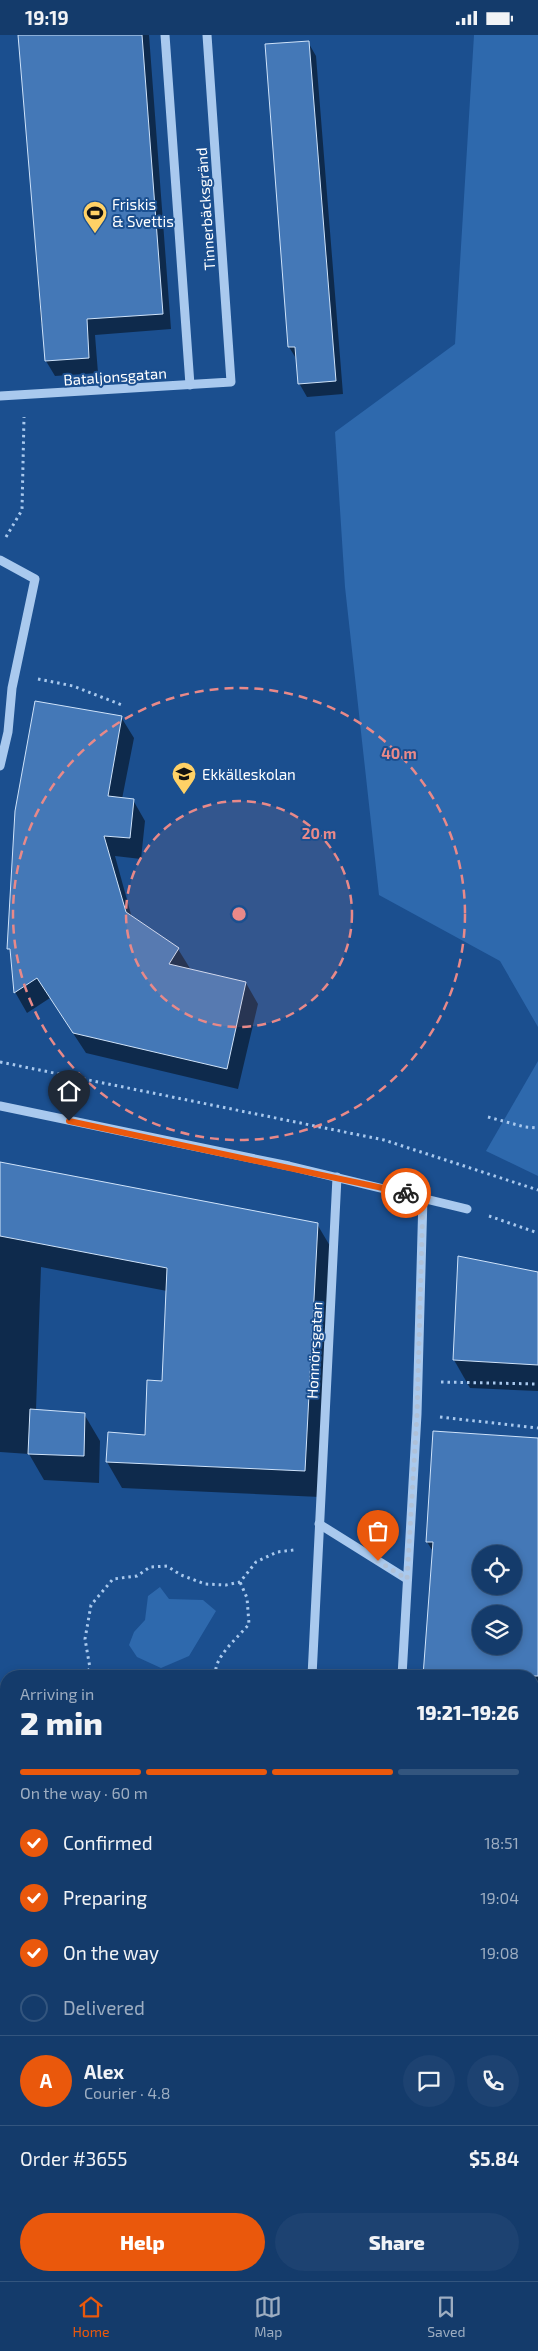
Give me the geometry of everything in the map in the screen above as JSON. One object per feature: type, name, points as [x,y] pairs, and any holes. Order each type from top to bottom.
[{"type":"street","points":[[165,35],[190,385]]},
{"type":"street","name":"Tinnerbäcksgränd","points":[[206,35],[231,382]]},
{"type":"street","name":"Bataljonsgatan","points":[[0,397],[231,382]]},
{"type":"street","points":[[0,560],[36,579],[15,674],[8,732],[0,766]]},
{"type":"street","points":[[0,1106],[337,1177],[466,1209]]},
{"type":"street","name":"Honnörsgatan","points":[[312,1670],[337,1177]]},
{"type":"street","points":[[402,1670],[417,1414],[423,1197]]},
{"type":"street","points":[[319,1524],[407,1579]]},
{"type":"path","points":[[3,543],[22,511],[24,396]]},
{"type":"path","points":[[15,674],[73,686],[122,705]]},
{"type":"path","points":[[0,1062],[384,1140],[538,1190]]},
{"type":"path","points":[[488,1117],[538,1129]]},
{"type":"path","points":[[466,1209],[538,1233]]},
{"type":"path","points":[[418,1379],[436,1382],[538,1385]]},
{"type":"path","points":[[417,1414],[538,1428]]},
{"type":"path","points":[[88,1670],[90,1668],[85,1639],[91,1605],[113,1579],[137,1576],[150,1567],[167,1566],[182,1575],[205,1584],[226,1585],[240,1582],[256,1562],[277,1551],[318,1550]]},
{"type":"path","points":[[215,1670],[222,1654],[236,1641],[249,1624],[247,1598],[240,1582]]},
{"type":"shaded area","points":[[474,35],[538,35],[538,1027],[500,961],[379,895],[345,587],[335,432],[455,344]]},
{"type":"shaded area","points":[[538,1061],[538,1176],[486,1151]]},
{"type":"shaded area","points":[[160,1587],[169,1599],[203,1600],[216,1611],[189,1656],[161,1668],[137,1657],[129,1645],[134,1632],[145,1620],[148,1596]]},
{"type":"building","name":"Friskis & Svettis","points":[[18,35],[142,35],[163,314],[87,319],[89,358],[45,361]]},
{"type":"building","points":[[309,41],[336,381],[298,384],[295,347],[288,347],[265,44]]},
{"type":"building","points":[[35,701],[122,716],[108,796],[134,799],[130,838],[104,836],[126,912],[179,948],[169,964],[246,982],[227,1069],[73,1033],[37,978],[14,993],[10,949],[7,949],[15,811]]},
{"type":"building","points":[[0,1162],[318,1223],[305,1471],[106,1462],[108,1432],[145,1435],[147,1380],[162,1381],[167,1268],[0,1236]]},
{"type":"building","points":[[458,1256],[538,1272],[538,1365],[453,1360]]},
{"type":"building","points":[[30,1409],[85,1413],[84,1456],[28,1454]]},
{"type":"building","points":[[433,1431],[538,1438],[538,1670],[423,1670],[433,1542],[426,1542]]},
{"type":"way so far","points":[[378,1561],[407,1579],[417,1414],[423,1197],[406,1193]]},
{"type":"place","name":"Friskis & Svettis","points":[[95,234]]},
{"type":"place","name":"Ekkälleskolan","points":[[184,795]]},
{"type":"route","points":[[69,1121],[289,1166],[406,1193]]}]
